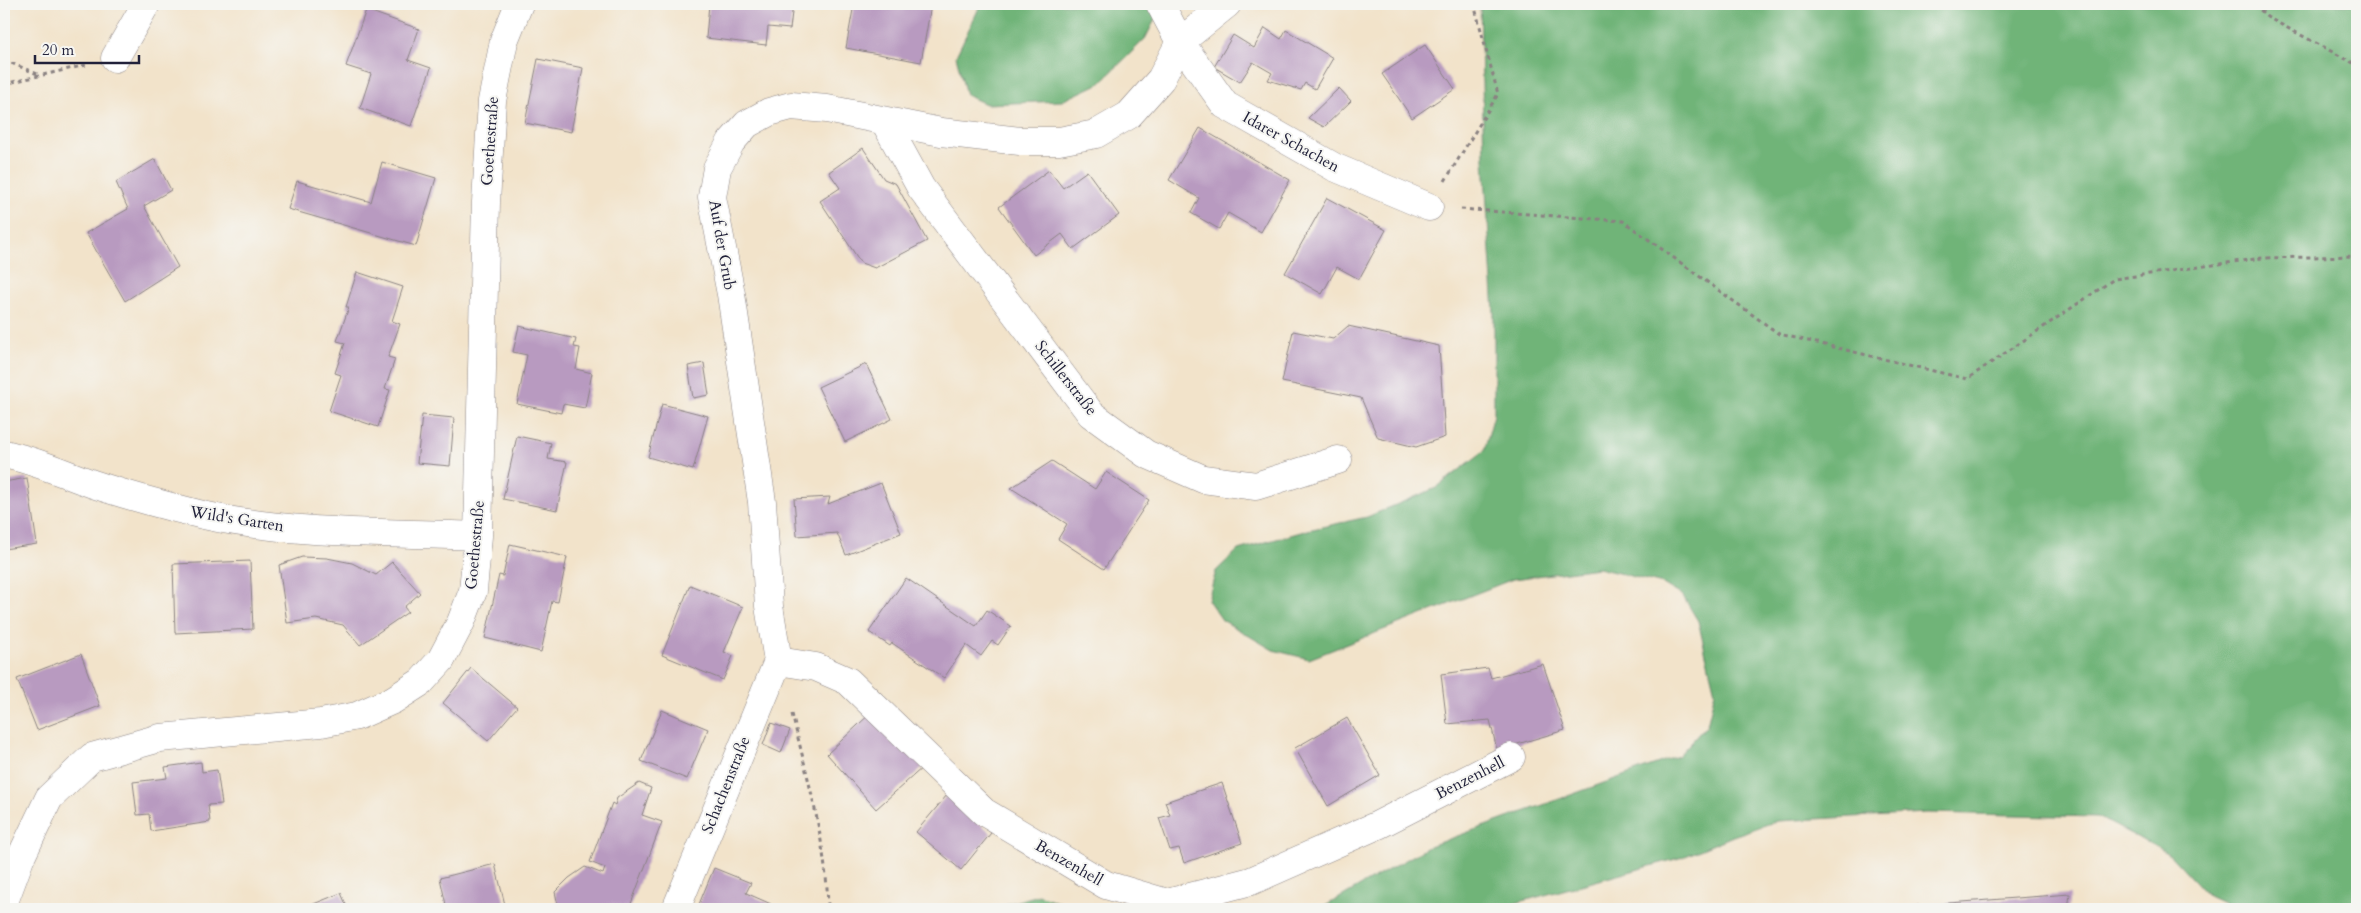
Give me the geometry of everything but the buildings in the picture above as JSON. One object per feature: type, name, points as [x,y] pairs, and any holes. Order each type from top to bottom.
[{"type":"street","points":[[116,58],[146,4]]},
{"type":"street","name":"Goethestraße","points":[[4,902],[20,859],[49,798],[92,757],[160,738],[321,723],[357,716],[393,700],[421,682],[441,660],[461,622],[473,591],[478,536],[486,202],[492,101],[504,41],[518,4]]},
{"type":"street","points":[[1160,4],[1180,42],[1227,4]]},
{"type":"street","name":"Auf der Grub","points":[[778,661],[769,606],[762,502],[731,294],[712,196],[717,168],[731,142],[747,124],[769,112],[790,106],[827,109],[941,132],[1020,141],[1059,141],[1096,134],[1129,115],[1161,79],[1180,42]]},
{"type":"street","name":"Idarer Schachen","points":[[1180,42],[1225,105],[1334,167],[1430,207]]},
{"type":"street","name":"Schillerstraße","points":[[886,122],[921,188],[1091,414],[1146,454],[1202,479],[1256,486],[1338,460]]},
{"type":"street","name":"Wild's Garten","points":[[4,454],[22,457],[93,484],[160,505],[251,524],[305,529],[478,536]]},
{"type":"street","name":"Benzenhell","points":[[778,661],[816,667],[848,681],[984,812],[1106,885],[1168,903],[1251,881],[1378,825],[1511,757]]},
{"type":"street","name":"Schachenstraße","points":[[676,909],[778,661]]},
{"type":"path","points":[[1474,4],[1498,94],[1430,207],[1622,221],[1779,334],[1967,379],[2114,279],[2262,258],[2357,256]]},
{"type":"path","points":[[2255,4],[2267,18],[2357,65]]},
{"type":"path","points":[[4,84],[116,58]]},
{"type":"path","points":[[4,60],[41,75]]},
{"type":"path","points":[[790,708],[807,774],[828,883],[828,909]]},
{"type":"green space","points":[[984,4],[1163,4],[1145,39],[1100,83],[1062,101],[986,104],[966,95],[956,56],[979,8]]},
{"type":"green space","points":[[1480,4],[2357,4],[2357,909],[2236,909],[2208,896],[2168,853],[2098,817],[1927,813],[1777,821],[1733,836],[1683,857],[1494,909],[1320,909],[1430,846],[1678,756],[1707,725],[1715,692],[1698,621],[1683,596],[1663,584],[1598,568],[1513,579],[1309,659],[1273,650],[1222,620],[1208,600],[1216,571],[1238,550],[1308,530],[1367,517],[1436,488],[1484,451],[1494,415],[1494,313],[1484,160]]},
{"type":"green space","points":[[1039,895],[1079,909],[1003,909],[1007,904]]}]
